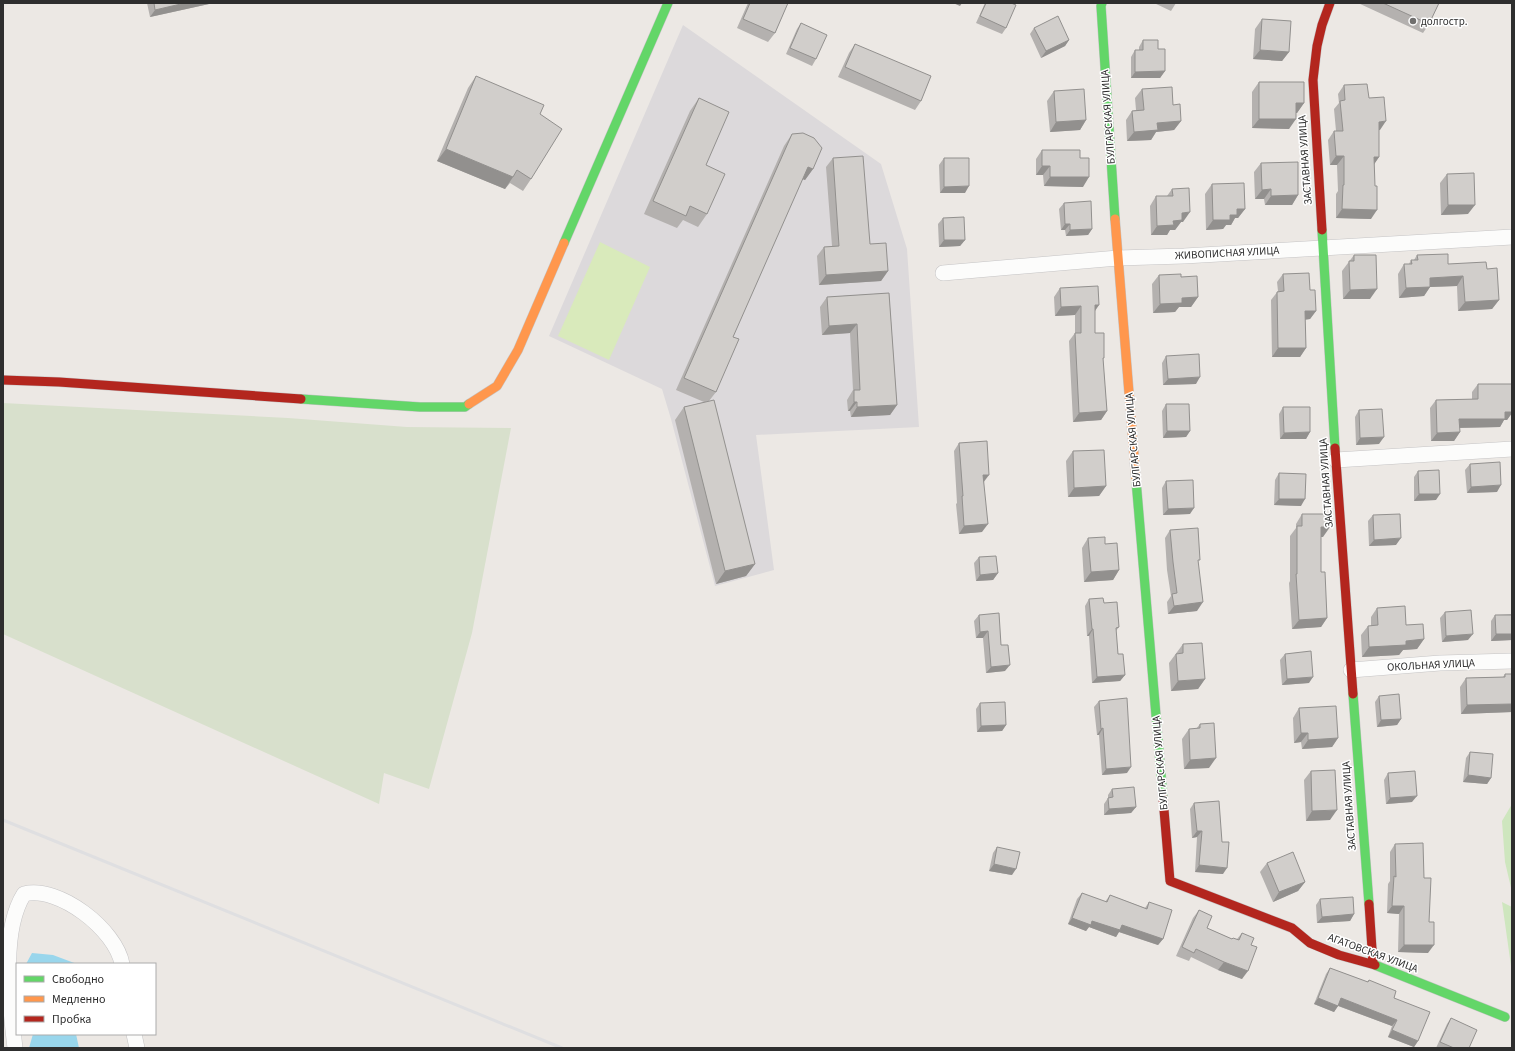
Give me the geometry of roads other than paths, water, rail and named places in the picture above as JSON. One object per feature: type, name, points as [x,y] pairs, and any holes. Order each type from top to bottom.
[{"type":"street","points":[[3,380],[59,382],[412,407],[465,407],[497,386],[518,350],[668,3]]},
{"type":"street","name":"ЗАСТАВНАЯ УЛИЦА","points":[[1330,3],[1317,41],[1313,68],[1313,92],[1336,460],[1373,964]]},
{"type":"street","name":"БУЛГАРСКАЯ УЛИЦА","points":[[1099,4],[1118,258],[1170,881]]},
{"type":"street","name":"ЖИВОПИСНАЯ УЛИЦА","points":[[943,273],[1118,258],[1184,256],[1512,237]]},
{"type":"street","points":[[1336,460],[1512,449]]},
{"type":"street","name":"ОКОЛЬНАЯ УЛИЦА","points":[[1351,670],[1440,663],[1512,661]]},
{"type":"street","name":"АГАТОВСКАЯ УЛИЦА","points":[[1170,881],[1292,928],[1310,943],[1339,955],[1373,964],[1505,1017]]},
{"type":"street","points":[[15,1048],[8,980],[8,944],[17,904],[24,894],[32,892],[51,895],[75,907],[102,928],[120,954],[122,963]]},
{"type":"street","points":[[134,1035],[137,1048]]},
{"type":"water","points":[[32,953],[53,955],[74,963],[27,963]]},
{"type":"water","points":[[33,1035],[76,1035],[79,1048],[29,1048]]},
{"type":"railway","points":[[3,820],[562,1048]]},
{"type":"place","name":"долгостр.","points":[[1413,21]]}]
